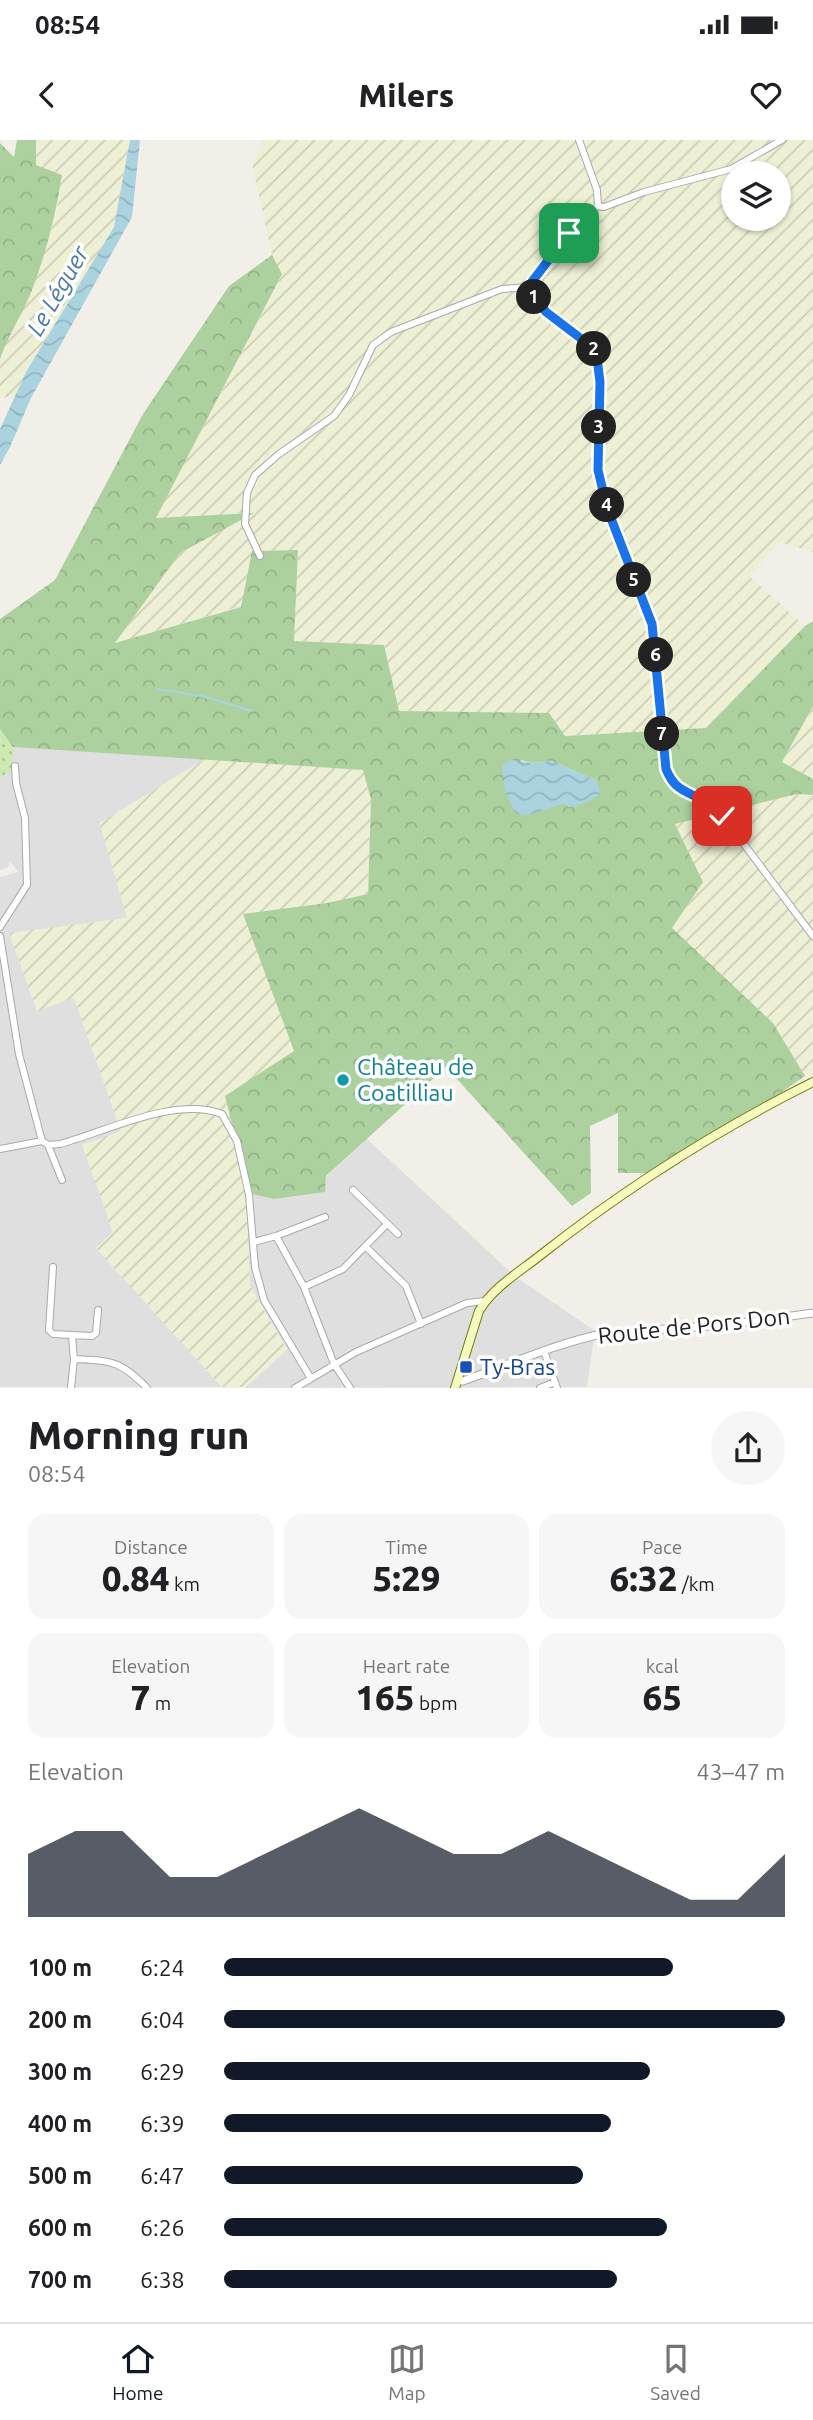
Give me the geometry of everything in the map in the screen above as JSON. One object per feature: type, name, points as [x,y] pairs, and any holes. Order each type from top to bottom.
[{"type":"main road","points":[[456,1384],[478,1315],[485,1301],[507,1280],[592,1214],[660,1168],[732,1125],[813,1082]]},
{"type":"street","points":[[579,140],[597,190],[598,206]]},
{"type":"street","points":[[598,206],[604,207],[644,192],[731,169],[782,140]]},
{"type":"street","points":[[260,555],[245,524],[247,493],[256,475],[279,454],[334,415],[349,395],[373,345],[391,332],[502,289],[528,287],[573,228],[598,206]]},
{"type":"street","points":[[528,287],[546,312],[596,350],[600,382],[598,470],[607,508],[652,624],[663,752],[669,777],[683,792],[706,802],[722,816],[813,936]]},
{"type":"street","points":[[0,927],[27,885],[26,818],[16,783],[15,766]]},
{"type":"street","points":[[0,936],[19,1054],[45,1143],[62,1180]]},
{"type":"street","points":[[0,1149],[68,1142],[158,1113],[185,1108],[206,1108],[222,1114],[237,1141],[249,1195],[255,1267],[264,1300],[310,1377]]},
{"type":"street","points":[[353,1190],[398,1234]]},
{"type":"street","points":[[254,1241],[276,1236],[326,1216]]},
{"type":"street","points":[[304,1287],[343,1269],[387,1224]]},
{"type":"street","points":[[276,1236],[304,1287],[334,1364],[350,1388]]},
{"type":"street","points":[[366,1247],[406,1286],[421,1324]]},
{"type":"street","points":[[53,1267],[49,1330],[53,1334],[96,1334],[98,1310]]},
{"type":"street","points":[[295,1388],[356,1352],[467,1303],[485,1301]]},
{"type":"street","name":"Route de Pors Don","points":[[456,1384],[588,1336],[621,1330],[725,1325],[813,1313]]},
{"type":"street","points":[[71,1388],[74,1359],[72,1336]]},
{"type":"street","points":[[540,1388],[556,1385],[544,1352]]},
{"type":"street","points":[[74,1359],[109,1361],[130,1369],[147,1388]]},
{"type":"shaded area","points":[[0,729],[14,747],[205,759],[100,823],[127,918],[9,934],[74,998],[121,1131],[83,1145],[113,1232],[96,1248],[222,1387],[0,1387],[0,877],[18,872],[10,861],[8,867],[0,870]]},
{"type":"shaded area","points":[[367,1139],[517,1278],[595,1331],[587,1387],[245,1388],[287,1349],[250,1286],[246,1180],[252,1194],[274,1199],[325,1192],[326,1177]]},
{"type":"green space","points":[[17,140],[36,140],[36,165],[62,175],[50,233],[37,276],[0,359],[0,143],[14,157]]},
{"type":"green space","points":[[36,140],[130,140],[114,227],[26,372],[14,398],[2,397],[0,359],[7,339],[31,293],[57,210],[61,175],[36,165]]},
{"type":"green space","points":[[263,140],[813,140],[813,552],[779,542],[750,577],[805,626],[706,728],[564,736],[548,713],[398,711],[384,645],[293,641],[298,550],[252,551],[242,606],[114,644],[180,553],[252,513],[156,518],[282,275],[272,255],[252,164]]},
{"type":"green space","points":[[272,255],[282,274],[156,518],[254,513],[180,553],[115,643],[241,607],[252,551],[298,550],[294,641],[384,645],[399,711],[549,713],[565,736],[706,728],[805,626],[813,621],[813,706],[782,762],[813,779],[813,795],[797,794],[675,824],[703,882],[672,928],[773,1023],[805,1076],[665,1173],[618,1173],[618,1113],[590,1126],[591,1193],[572,1206],[446,1067],[326,1176],[325,1192],[274,1199],[252,1194],[225,1096],[294,1051],[243,914],[327,903],[368,894],[371,800],[363,770],[13,747],[0,729],[0,619],[55,580],[143,414],[229,286]],"holes":[[[520,760],[532,763],[552,761],[597,781],[569,807],[565,803],[558,804]]]},
{"type":"green space","points":[[813,706],[813,779],[782,762]]},
{"type":"green space","points":[[0,729],[13,747],[12,770],[0,778]]},
{"type":"green space","points":[[205,759],[363,770],[371,800],[368,894],[327,903],[244,914],[295,1052],[246,1180],[250,1286],[287,1350],[245,1387],[222,1387],[96,1248],[113,1232],[82,1145],[121,1131],[74,998],[37,1011],[9,933],[127,918],[100,823]]},
{"type":"green space","points":[[797,793],[813,795],[813,1075],[805,1076],[773,1023],[672,928],[703,882],[674,824]]},
{"type":"water","points":[[130,140],[140,140],[132,217],[31,398],[0,465],[0,429],[26,372],[114,227]]},
{"type":"water","points":[[511,760],[532,763],[552,761],[597,781],[601,793],[578,805],[569,807],[565,803],[528,815],[516,814],[505,791],[502,765]]},
{"type":"waterway","points":[[157,689],[202,696],[252,711]]},
{"type":"place","name":"Château de Coatilliau","points":[[343,1080]]},
{"type":"place","name":"Ty-Bras","points":[[466,1367]]},
{"type":"route","points":[[569,233],[528,287],[546,312],[596,350],[600,382],[598,470],[607,508],[652,624],[666,769],[674,784],[683,792],[706,802],[722,816]]},
{"type":"water label","name":"Le Léguer","points":[[58,291]]}]
